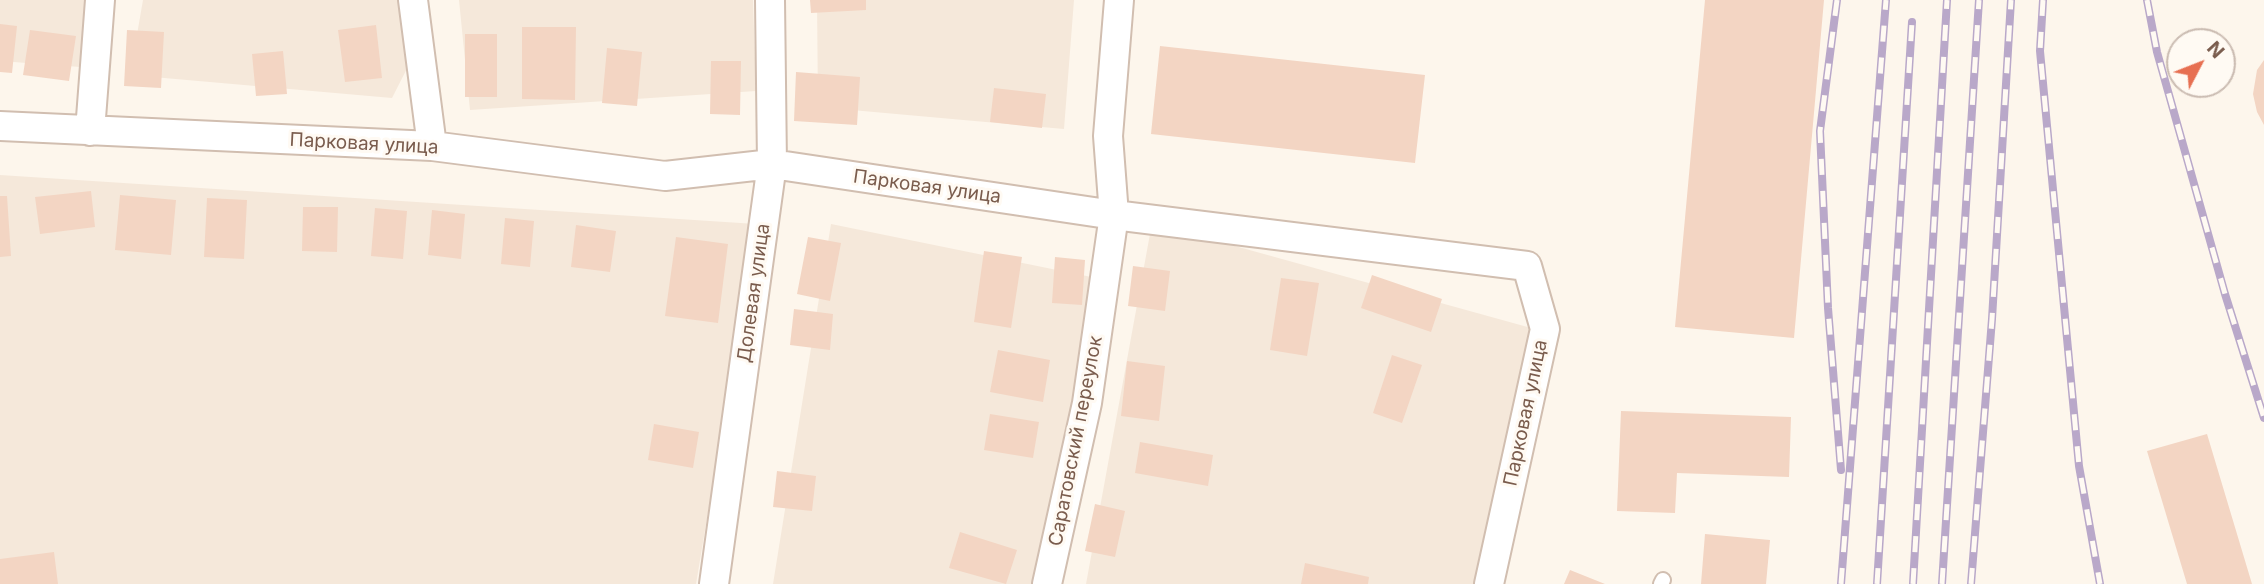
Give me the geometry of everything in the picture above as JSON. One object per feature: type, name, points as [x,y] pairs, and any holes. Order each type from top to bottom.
[{"type":"street","points":[[90,131],[100,0]]},
{"type":"street","points":[[412,0],[432,146]]},
{"type":"street","name":"Долевая улица","points":[[714,584],[772,164],[770,0]]},
{"type":"street","name":"Саратовский переулок","points":[[1047,584],[1087,403],[1114,215],[1108,136],[1119,0]]},
{"type":"street","name":"Парковая улица","points":[[0,126],[432,146],[665,176],[772,164],[1114,215],[1527,266],[1545,329],[1489,584]]},
{"type":"shaded area","points":[[0,0],[96,0],[94,68],[0,61]]},
{"type":"shaded area","points":[[143,0],[413,0],[419,45],[392,98],[130,75]]},
{"type":"shaded area","points":[[459,0],[753,0],[756,91],[470,110]]},
{"type":"shaded area","points":[[817,0],[1074,0],[1064,129],[818,107]]},
{"type":"shaded area","points":[[0,175],[756,224],[696,584],[0,584]]},
{"type":"shaded area","points":[[1152,223],[1560,336],[1489,584],[1086,584]]},
{"type":"shaded area","points":[[831,224],[1111,281],[1048,584],[773,584]]},
{"type":"building","points":[[810,0],[866,0],[866,10],[811,13]]},
{"type":"building","points":[[1705,0],[1824,0],[1794,338],[1675,327]]},
{"type":"building","points":[[0,24],[17,26],[12,73],[0,72]]},
{"type":"building","points":[[376,25],[382,78],[345,82],[338,30]]},
{"type":"building","points":[[522,27],[576,27],[575,100],[522,99]]},
{"type":"building","points":[[30,30],[76,36],[69,81],[23,75]]},
{"type":"building","points":[[127,30],[164,32],[161,88],[124,86]]},
{"type":"building","points":[[465,34],[497,34],[497,97],[465,97]]},
{"type":"building","points":[[1160,46],[1425,75],[1415,163],[1151,134]]},
{"type":"building","points":[[607,48],[642,52],[637,106],[602,103]]},
{"type":"building","points":[[283,51],[287,94],[256,96],[252,54]]},
{"type":"building","points":[[2264,60],[2264,125],[2257,112],[2253,94],[2257,70]]},
{"type":"building","points":[[711,61],[741,61],[740,115],[710,114]]},
{"type":"building","points":[[796,72],[860,77],[857,125],[794,121]]},
{"type":"building","points":[[994,88],[1046,94],[1042,128],[990,122]]},
{"type":"building","points":[[91,191],[95,227],[40,234],[35,197]]},
{"type":"building","points":[[120,195],[176,200],[171,255],[115,250]]},
{"type":"building","points":[[0,196],[7,196],[11,256],[0,257]]},
{"type":"building","points":[[207,198],[247,200],[244,259],[204,257]]},
{"type":"building","points":[[303,207],[338,207],[337,252],[302,251]]},
{"type":"building","points":[[375,208],[407,211],[403,259],[371,256]]},
{"type":"building","points":[[432,210],[465,214],[461,259],[428,255]]},
{"type":"building","points":[[505,218],[534,221],[530,267],[501,264]]},
{"type":"building","points":[[576,225],[616,231],[610,272],[571,267]]},
{"type":"building","points":[[676,237],[728,244],[718,323],[665,316]]},
{"type":"building","points":[[808,237],[841,243],[830,301],[797,294]]},
{"type":"building","points":[[984,251],[1022,257],[1011,328],[974,322]]},
{"type":"building","points":[[1055,257],[1085,260],[1082,305],[1052,303]]},
{"type":"building","points":[[1133,266],[1170,271],[1165,311],[1128,306]]},
{"type":"building","points":[[1372,275],[1442,299],[1431,332],[1361,308]]},
{"type":"building","points":[[1281,278],[1319,283],[1307,356],[1270,350]]},
{"type":"building","points":[[794,309],[833,314],[830,350],[790,345]]},
{"type":"building","points":[[998,350],[1050,360],[1043,402],[990,392]]},
{"type":"building","points":[[1392,355],[1422,365],[1402,423],[1373,413]]},
{"type":"building","points":[[1127,361],[1165,366],[1159,421],[1121,416]]},
{"type":"building","points":[[1621,411],[1791,417],[1789,477],[1677,473],[1675,513],[1617,511]]},
{"type":"building","points":[[990,414],[1039,422],[1033,458],[984,450]]},
{"type":"building","points":[[654,424],[699,432],[693,468],[648,460]]},
{"type":"building","points":[[2207,434],[2252,584],[2187,584],[2147,451]]},
{"type":"building","points":[[1140,442],[1213,455],[1208,486],[1135,473]]},
{"type":"building","points":[[777,471],[816,476],[812,511],[773,507]]},
{"type":"building","points":[[1095,504],[1125,511],[1115,557],[1085,551]]},
{"type":"building","points":[[960,532],[1017,550],[1006,584],[949,568]]},
{"type":"building","points":[[1705,534],[1770,540],[1766,584],[1701,584]]},
{"type":"building","points":[[54,552],[58,584],[0,584],[0,559]]},
{"type":"building","points":[[1305,563],[1369,577],[1368,584],[1301,584]]},
{"type":"building","points":[[1570,570],[1605,584],[1564,584]]},
{"type":"railway","points":[[1837,0],[1820,131],[1828,308],[1841,470]]},
{"type":"railway","points":[[1841,584],[1886,0]]},
{"type":"railway","points":[[1913,584],[1947,0]]},
{"type":"railway","points":[[1942,584],[1979,0]]},
{"type":"railway","points":[[1971,584],[1992,319],[2011,0]]},
{"type":"railway","points":[[2043,0],[2040,51],[2079,466],[2100,584]]},
{"type":"railway","points":[[2147,0],[2157,52],[2225,294],[2264,418]]},
{"type":"railway","points":[[1877,584],[1912,22]]}]
